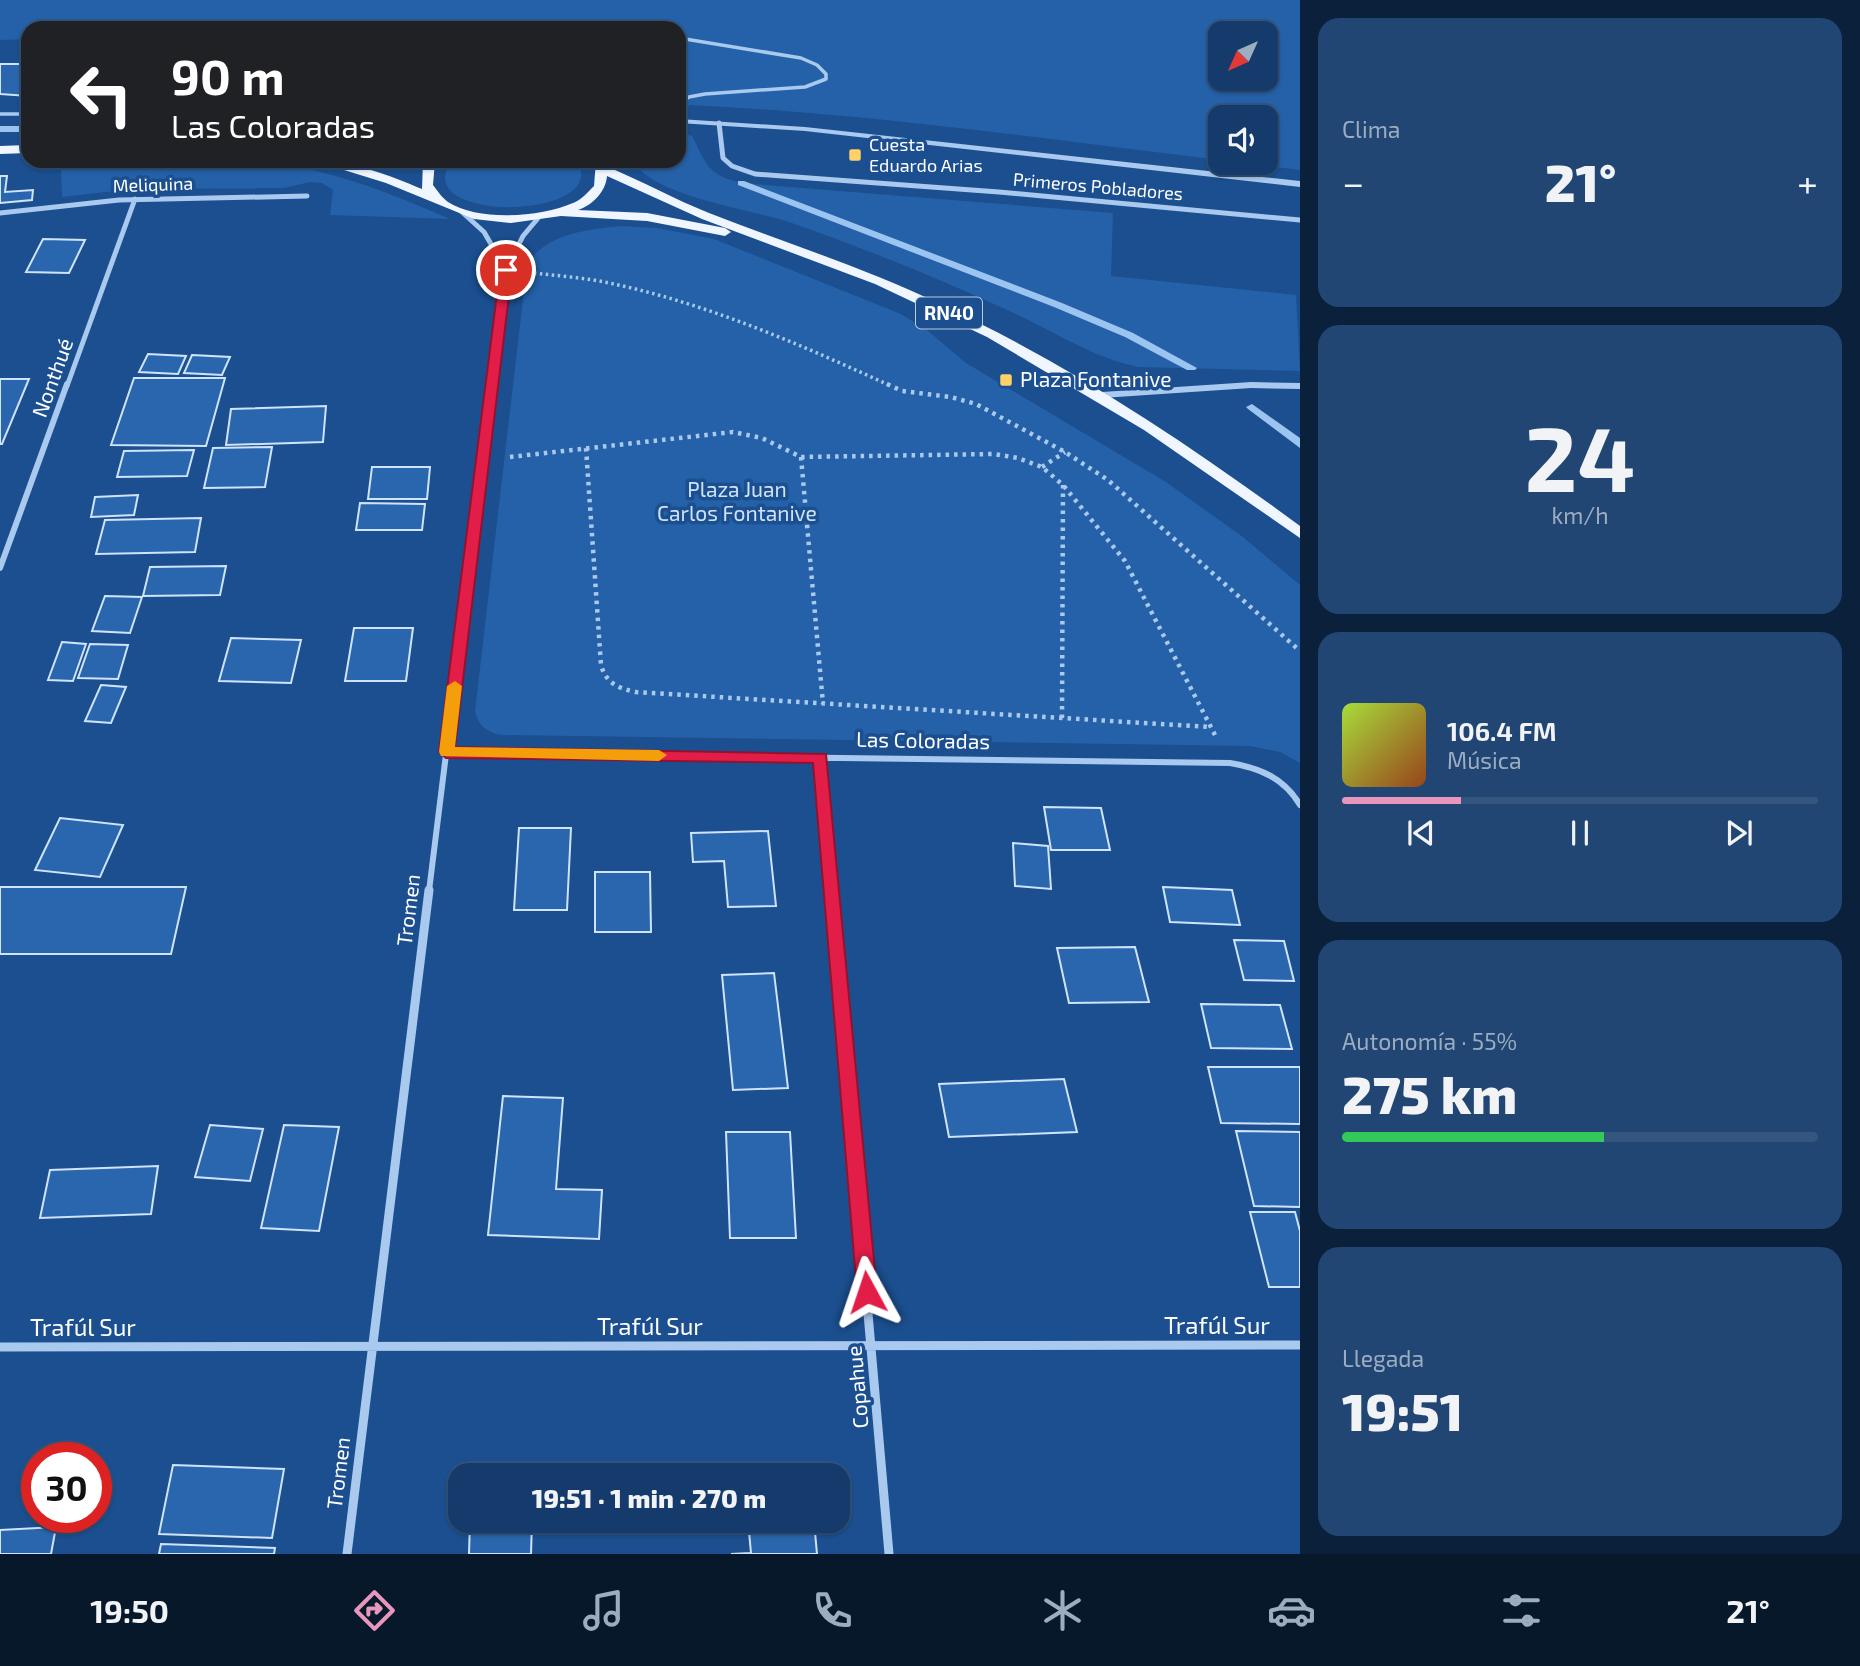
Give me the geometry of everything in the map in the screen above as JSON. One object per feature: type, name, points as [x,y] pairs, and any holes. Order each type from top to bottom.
[{"type":"main road","points":[[0,150],[21,149]]},
{"type":"main road","name":"RN40","points":[[346,168],[390,180],[462,212],[499,219],[558,213],[588,199],[604,180],[604,168]]},
{"type":"main road","points":[[427,168],[424,179],[427,189],[435,198]]},
{"type":"main road","name":"RN40","points":[[607,168],[645,191],[848,268],[943,309],[1019,348],[1102,395],[1186,449],[1300,533]]},
{"type":"main road","name":"RN40","points":[[558,213],[647,217],[789,247]]},
{"type":"street","points":[[686,121],[796,128],[1300,184]]},
{"type":"street","name":"Primeros Pobladores","points":[[719,123],[723,158],[732,166],[755,174],[999,192],[1300,220]]},
{"type":"street","name":"Meliquina","points":[[0,213],[82,202],[135,199],[307,196]]},
{"type":"street","name":"Nonthué","points":[[0,568],[135,199]]},
{"type":"street","points":[[462,212],[484,232],[506,270]]},
{"type":"street","name":"Tromen","points":[[347,1554],[506,270],[523,236],[539,217]]},
{"type":"street","points":[[1102,395],[1251,385],[1300,386]]},
{"type":"street","name":"Las Coloradas","points":[[446,752],[1216,763],[1245,766],[1271,775],[1293,792],[1300,805]]},
{"type":"street","name":"Copahue","points":[[821,758],[889,1554]]},
{"type":"street","name":"Trafúl Sur","points":[[0,1347],[1300,1345]]},
{"type":"lane","points":[[686,39],[801,58],[817,65],[826,74],[826,79],[805,87],[705,94],[686,99]]},
{"type":"lane","points":[[0,114],[21,114]]},
{"type":"path","points":[[525,272],[628,286],[731,317],[787,338],[902,391],[964,400],[1065,452],[1129,496],[1300,651]]},
{"type":"path","points":[[504,457],[733,432],[762,438],[801,457],[994,454],[1018,458],[1042,467],[1063,485],[1129,569],[1221,745]]},
{"type":"path","points":[[586,448],[601,665],[610,683],[635,692],[1211,727]]},
{"type":"path","points":[[1042,467],[1065,452]]},
{"type":"path","points":[[801,457],[823,704]]},
{"type":"path","points":[[1062,718],[1063,485]]},
{"type":"green space","points":[[0,0],[1300,0],[1300,170],[1278,167],[1278,105],[1208,105],[1208,159],[822,114],[689,105],[686,117],[686,21],[21,21],[21,39],[0,40]]},
{"type":"green space","points":[[686,134],[692,136],[714,172],[741,183],[1113,213],[1111,276],[1296,295],[1300,371],[1138,367],[1121,363],[980,298],[872,253],[789,222],[681,193],[639,168],[686,168]]},
{"type":"green space","points":[[302,168],[350,180],[450,219],[330,215],[333,190],[322,183],[310,182],[284,188],[133,189],[62,197],[61,170]]},
{"type":"green space","points":[[449,168],[578,168],[580,181],[566,195],[542,204],[511,207],[481,205],[458,196],[446,182]]},
{"type":"green space","name":"Plaza Juan Carlos Fontanive","points":[[622,226],[657,228],[714,239],[901,314],[927,330],[966,363],[1166,482],[1243,537],[1300,585],[1300,763],[1280,752],[1250,746],[500,735],[484,728],[475,711],[527,265],[535,254],[557,239],[583,231]]},
{"type":"building","points":[[0,64],[21,64],[21,96],[0,94]]},
{"type":"building","points":[[0,176],[7,176],[5,192],[33,190],[32,200],[0,203]]},
{"type":"building","points":[[43,239],[85,240],[69,273],[26,272]]},
{"type":"building","points":[[148,354],[186,356],[178,374],[139,372]]},
{"type":"building","points":[[192,355],[230,357],[222,375],[184,373]]},
{"type":"building","points":[[134,378],[225,378],[206,446],[111,445]]},
{"type":"building","points":[[0,379],[29,379],[2,444],[0,444]]},
{"type":"building","points":[[326,406],[323,442],[226,445],[231,409]]},
{"type":"building","points":[[272,447],[265,487],[204,488],[213,448]]},
{"type":"building","points":[[194,450],[187,476],[117,477],[124,451]]},
{"type":"building","points":[[372,467],[430,467],[427,499],[368,499]]},
{"type":"building","points":[[138,495],[134,515],[91,517],[95,497]]},
{"type":"building","points":[[360,503],[425,504],[422,530],[356,530]]},
{"type":"building","points":[[201,518],[195,552],[96,554],[105,520]]},
{"type":"building","points":[[226,566],[220,595],[143,596],[150,567]]},
{"type":"building","points":[[105,596],[142,597],[130,633],[92,631]]},
{"type":"building","points":[[354,628],[413,628],[406,681],[345,681]]},
{"type":"building","points":[[231,638],[301,640],[291,683],[219,681]]},
{"type":"building","points":[[62,642],[86,644],[73,681],[48,680]]},
{"type":"building","points":[[90,644],[128,645],[118,679],[78,678]]},
{"type":"building","points":[[101,685],[126,687],[111,723],[85,721]]},
{"type":"building","points":[[1044,807],[1101,808],[1110,850],[1051,850]]},
{"type":"building","points":[[60,818],[123,825],[100,877],[35,870]]},
{"type":"building","points":[[519,828],[571,828],[567,910],[514,910]]},
{"type":"building","points":[[768,831],[776,906],[728,907],[724,861],[693,862],[691,833]]},
{"type":"building","points":[[1013,843],[1048,846],[1051,889],[1015,886]]},
{"type":"building","points":[[595,872],[650,872],[651,932],[595,932]]},
{"type":"building","points":[[0,887],[186,887],[171,954],[0,954]]},
{"type":"building","points":[[1163,887],[1232,890],[1240,925],[1170,922]]},
{"type":"building","points":[[1234,940],[1284,941],[1294,981],[1244,980]]},
{"type":"building","points":[[1135,947],[1149,1002],[1069,1003],[1057,948]]},
{"type":"building","points":[[774,973],[788,1088],[733,1090],[722,975]]},
{"type":"building","points":[[1201,1004],[1280,1005],[1292,1049],[1211,1048]]},
{"type":"building","points":[[1208,1067],[1300,1067],[1300,1124],[1221,1123]]},
{"type":"building","points":[[1064,1079],[1077,1132],[949,1137],[939,1084]]},
{"type":"building","points":[[503,1096],[563,1098],[556,1189],[602,1190],[599,1239],[488,1235]]},
{"type":"building","points":[[210,1125],[263,1129],[250,1181],[195,1177]]},
{"type":"building","points":[[284,1125],[339,1127],[319,1231],[261,1228]]},
{"type":"building","points":[[1236,1131],[1300,1132],[1300,1207],[1254,1206]]},
{"type":"building","points":[[726,1132],[790,1132],[796,1238],[730,1238]]},
{"type":"building","points":[[158,1166],[151,1214],[40,1218],[50,1170]]},
{"type":"building","points":[[1250,1212],[1295,1212],[1300,1231],[1300,1287],[1269,1287]]},
{"type":"building","points":[[173,1465],[284,1469],[272,1538],[159,1534]]},
{"type":"building","points":[[21,1529],[21,1533],[55,1533],[51,1554],[0,1554],[0,1530]]},
{"type":"building","points":[[470,1533],[532,1533],[531,1554],[469,1554]]},
{"type":"building","points":[[749,1533],[815,1533],[817,1554],[731,1554],[751,1553]]},
{"type":"building","points":[[161,1544],[275,1548],[274,1554],[159,1554]]},
{"type":"waterway","points":[[0,129],[21,129]]},
{"type":"waterway","points":[[741,183],[1058,305],[1129,335],[1191,368]]},
{"type":"waterway","points":[[1252,407],[1300,444]]},
{"type":"slow traffic","points":[[455,686],[446,752],[659,755]]},
{"type":"place","name":"Cuesta Eduardo Arias","points":[[855,155]]},
{"type":"place","name":"Plaza Fontanive","points":[[1006,380]]},
{"type":"route","points":[[506,270],[446,752],[821,758],[867,1292]]}]
